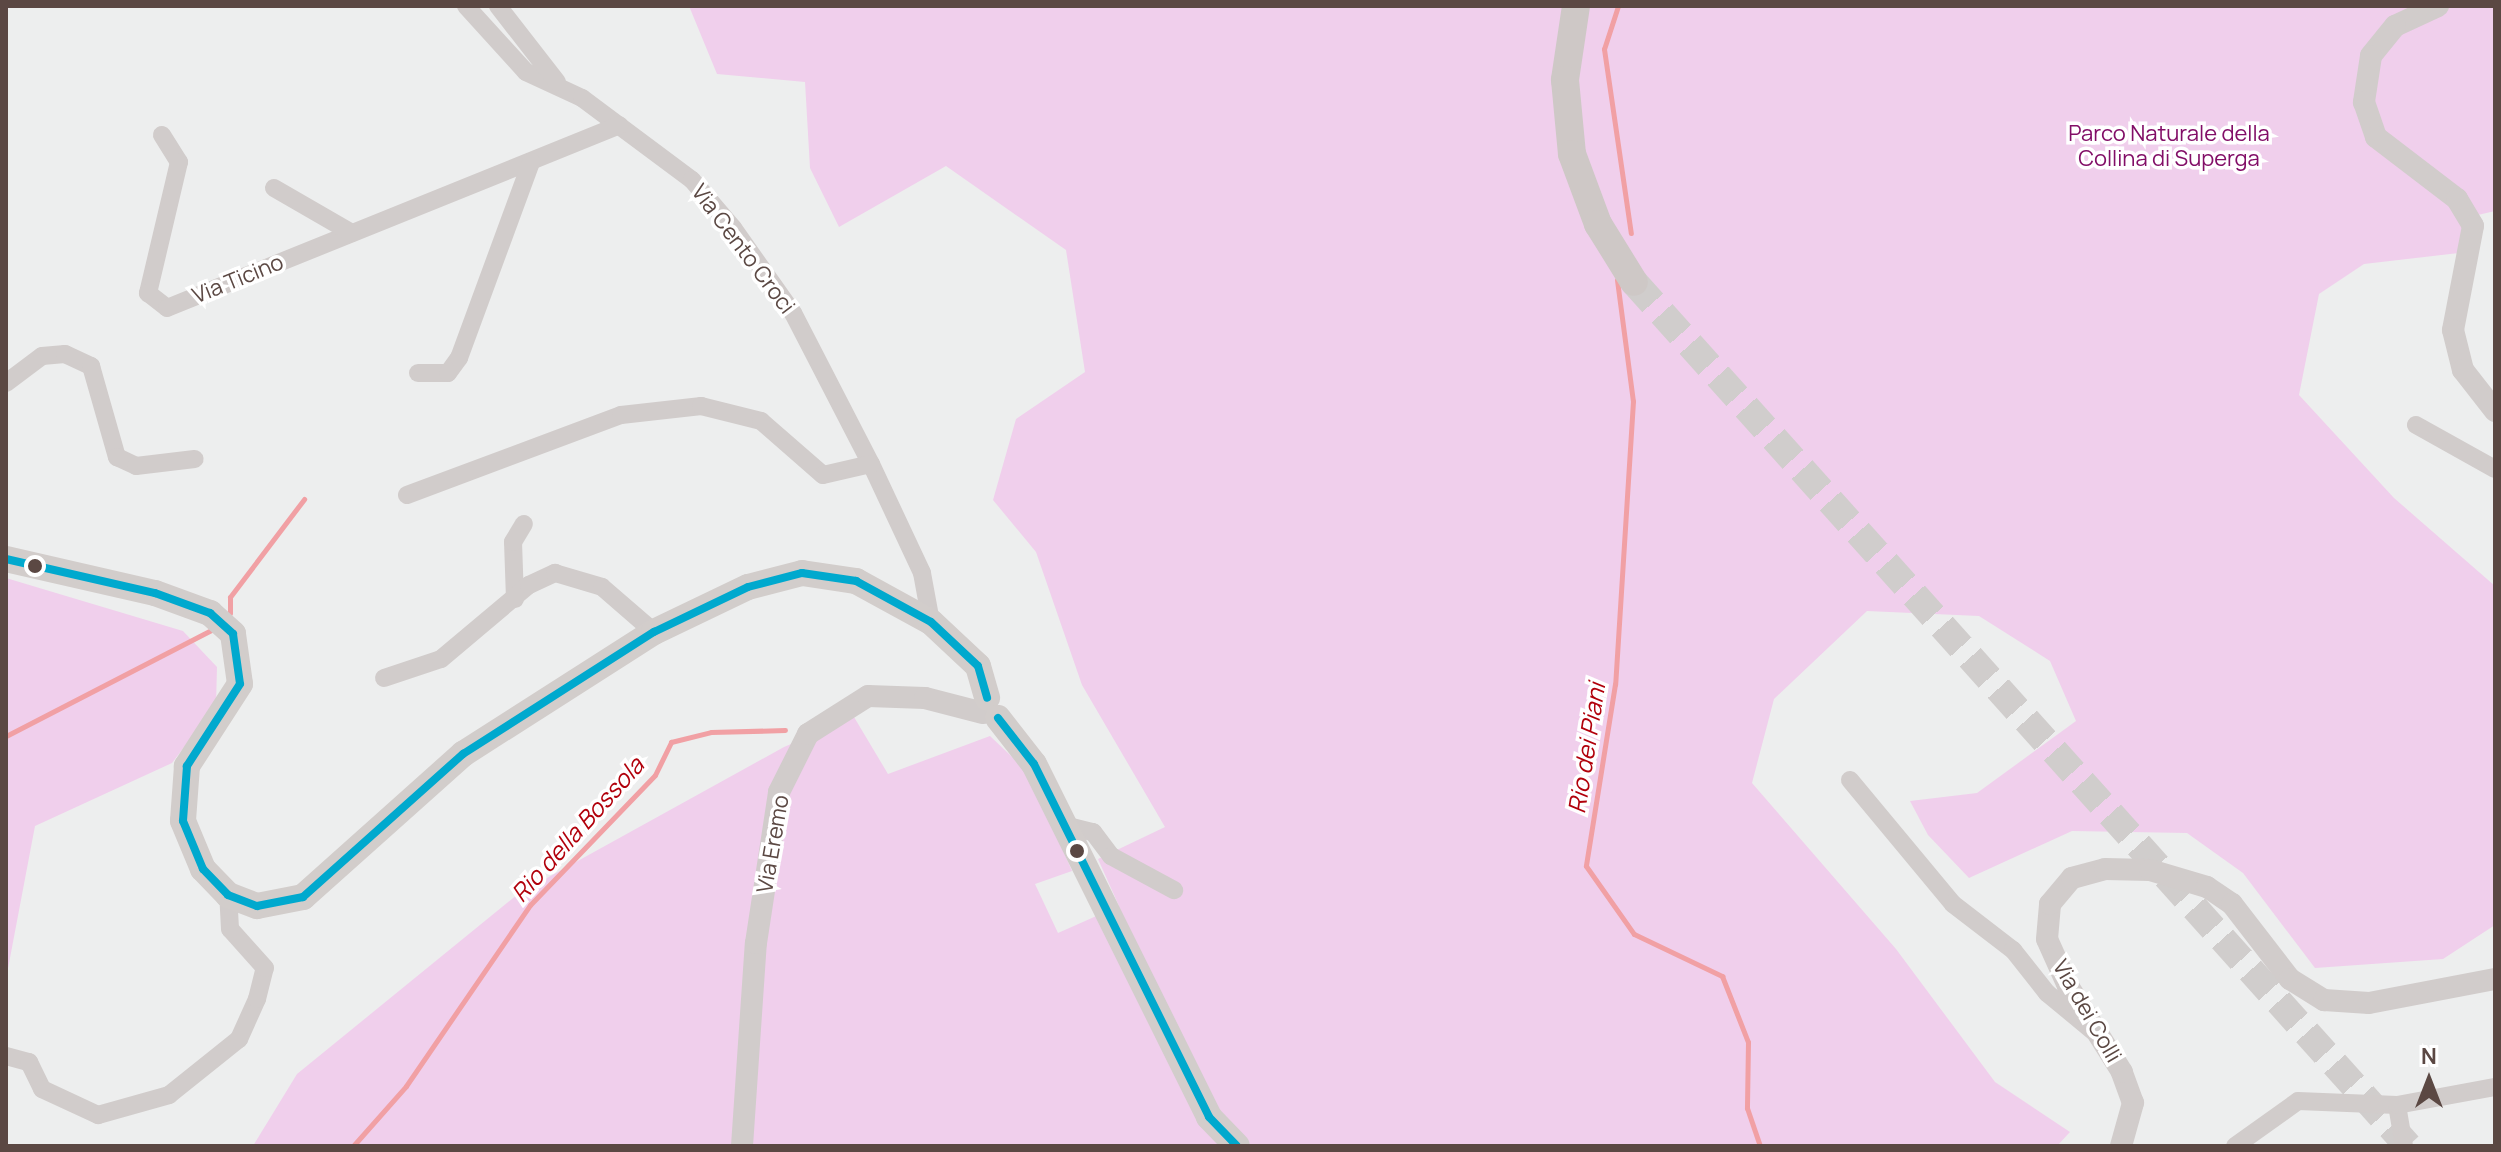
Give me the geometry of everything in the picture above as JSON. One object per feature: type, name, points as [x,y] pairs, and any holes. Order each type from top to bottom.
[{"type":"main road","points":[[1576,6],[1565,80],[1572,154],[1598,224],[1634,282]]},
{"type":"main road","points":[[6,559],[155,593],[210,613],[233,634],[240,684],[195,750],[182,794],[191,846],[228,895],[257,906],[303,897],[463,754],[654,632],[748,587],[802,573],[856,581],[931,622],[978,666],[989,710],[1034,764],[1152,1013],[1209,1117],[1237,1146]]},
{"type":"street","name":"Via Cento Croci","points":[[466,6],[526,72],[559,84],[692,180],[776,286],[871,464],[922,573],[931,622]]},
{"type":"street","points":[[498,6],[559,84]]},
{"type":"street","points":[[2438,6],[2395,26],[2371,56],[2364,102],[2376,137],[2457,199],[2473,226],[2453,330],[2463,370],[2495,411]]},
{"type":"street","name":"Via Ticino","points":[[162,135],[179,162],[148,293],[167,308],[619,125]]},
{"type":"street","points":[[418,373],[448,373],[459,358],[531,162]]},
{"type":"street","points":[[274,188],[352,233]]},
{"type":"street","points":[[6,383],[42,356],[65,354],[91,366],[117,457],[136,466],[195,459]]},
{"type":"street","points":[[407,495],[621,415],[701,406],[761,421],[823,475],[871,464]]},
{"type":"street","points":[[2416,425],[2495,469]]},
{"type":"street","points":[[515,599],[513,542],[524,524]]},
{"type":"street","points":[[384,678],[441,659],[515,599],[555,573],[571,575],[626,603],[654,632]]},
{"type":"street","name":"Via Eremo","points":[[742,1146],[756,943],[779,792],[808,734],[868,696],[925,698],[989,710]]},
{"type":"street","points":[[1850,780],[1953,904],[2013,950],[2047,993],[2093,1031]]},
{"type":"street","points":[[1064,825],[1093,832],[1111,856],[1174,890]]},
{"type":"street","name":"Via dei Colli","points":[[2121,1146],[2133,1103],[2068,986],[2048,927],[2050,904],[2072,878],[2105,869],[2150,870],[2207,887],[2232,904],[2290,979],[2324,1000],[2369,1003],[2495,979]]},
{"type":"street","points":[[6,1056],[29,1062],[42,1089],[98,1115],[169,1095],[239,1039],[257,999],[265,968],[230,929],[228,895]]},
{"type":"street","points":[[2235,1146],[2298,1101],[2397,1105],[2495,1087]]},
{"type":"street","points":[[2397,1105],[2404,1146]]},
{"type":"green space","name":"Parco Naturale della Collina di Superga","points":[[689,6],[2495,6],[2495,211],[2465,218],[2476,251],[2364,264],[2319,294],[2299,395],[2394,498],[2495,586],[2495,925],[2443,959],[2315,968],[2243,873],[2187,833],[2072,831],[1969,878],[1928,835],[1910,801],[1977,793],[2076,721],[2050,661],[1979,616],[1867,611],[1774,699],[1752,783],[1896,949],[1995,1082],[2070,1132],[2057,1146],[253,1146],[297,1074],[518,894],[784,747],[854,717],[888,774],[990,736],[1029,773],[1072,871],[1035,884],[1058,933],[1119,906],[1098,859],[1165,827],[1082,685],[1036,552],[993,500],[1016,419],[1085,372],[1066,250],[946,166],[839,227],[810,168],[805,82],[717,74]]},
{"type":"green space","points":[[6,578],[183,631],[217,667],[216,705],[172,763],[35,826],[6,979]]},
{"type":"waterway","name":"Rio dei Piani","points":[[1618,6],[1604,49],[1631,233]]},
{"type":"waterway","name":"Rio dei Piani","points":[[1617,280],[1633,401],[1615,684],[1586,866],[1634,934],[1722,976],[1748,1042],[1747,1108],[1760,1146]]},
{"type":"waterway","points":[[230,613],[230,597],[304,499]]},
{"type":"waterway","points":[[6,736],[211,630]]},
{"type":"waterway","name":"Rio della Bossola","points":[[353,1146],[406,1086],[530,905],[655,775],[671,742],[711,732],[785,730]]},
{"type":"tunnel","points":[[1634,282],[2408,1146]]},
{"type":"transit line","points":[[6,559],[155,593],[210,613],[233,634],[240,684],[187,766],[183,821],[203,869],[228,895],[257,906],[303,897],[463,754],[654,632],[748,587],[802,573],[856,581],[931,622],[978,666],[987,698]]},
{"type":"transit line","points":[[998,718],[1034,764],[1209,1117],[1237,1146]]}]
